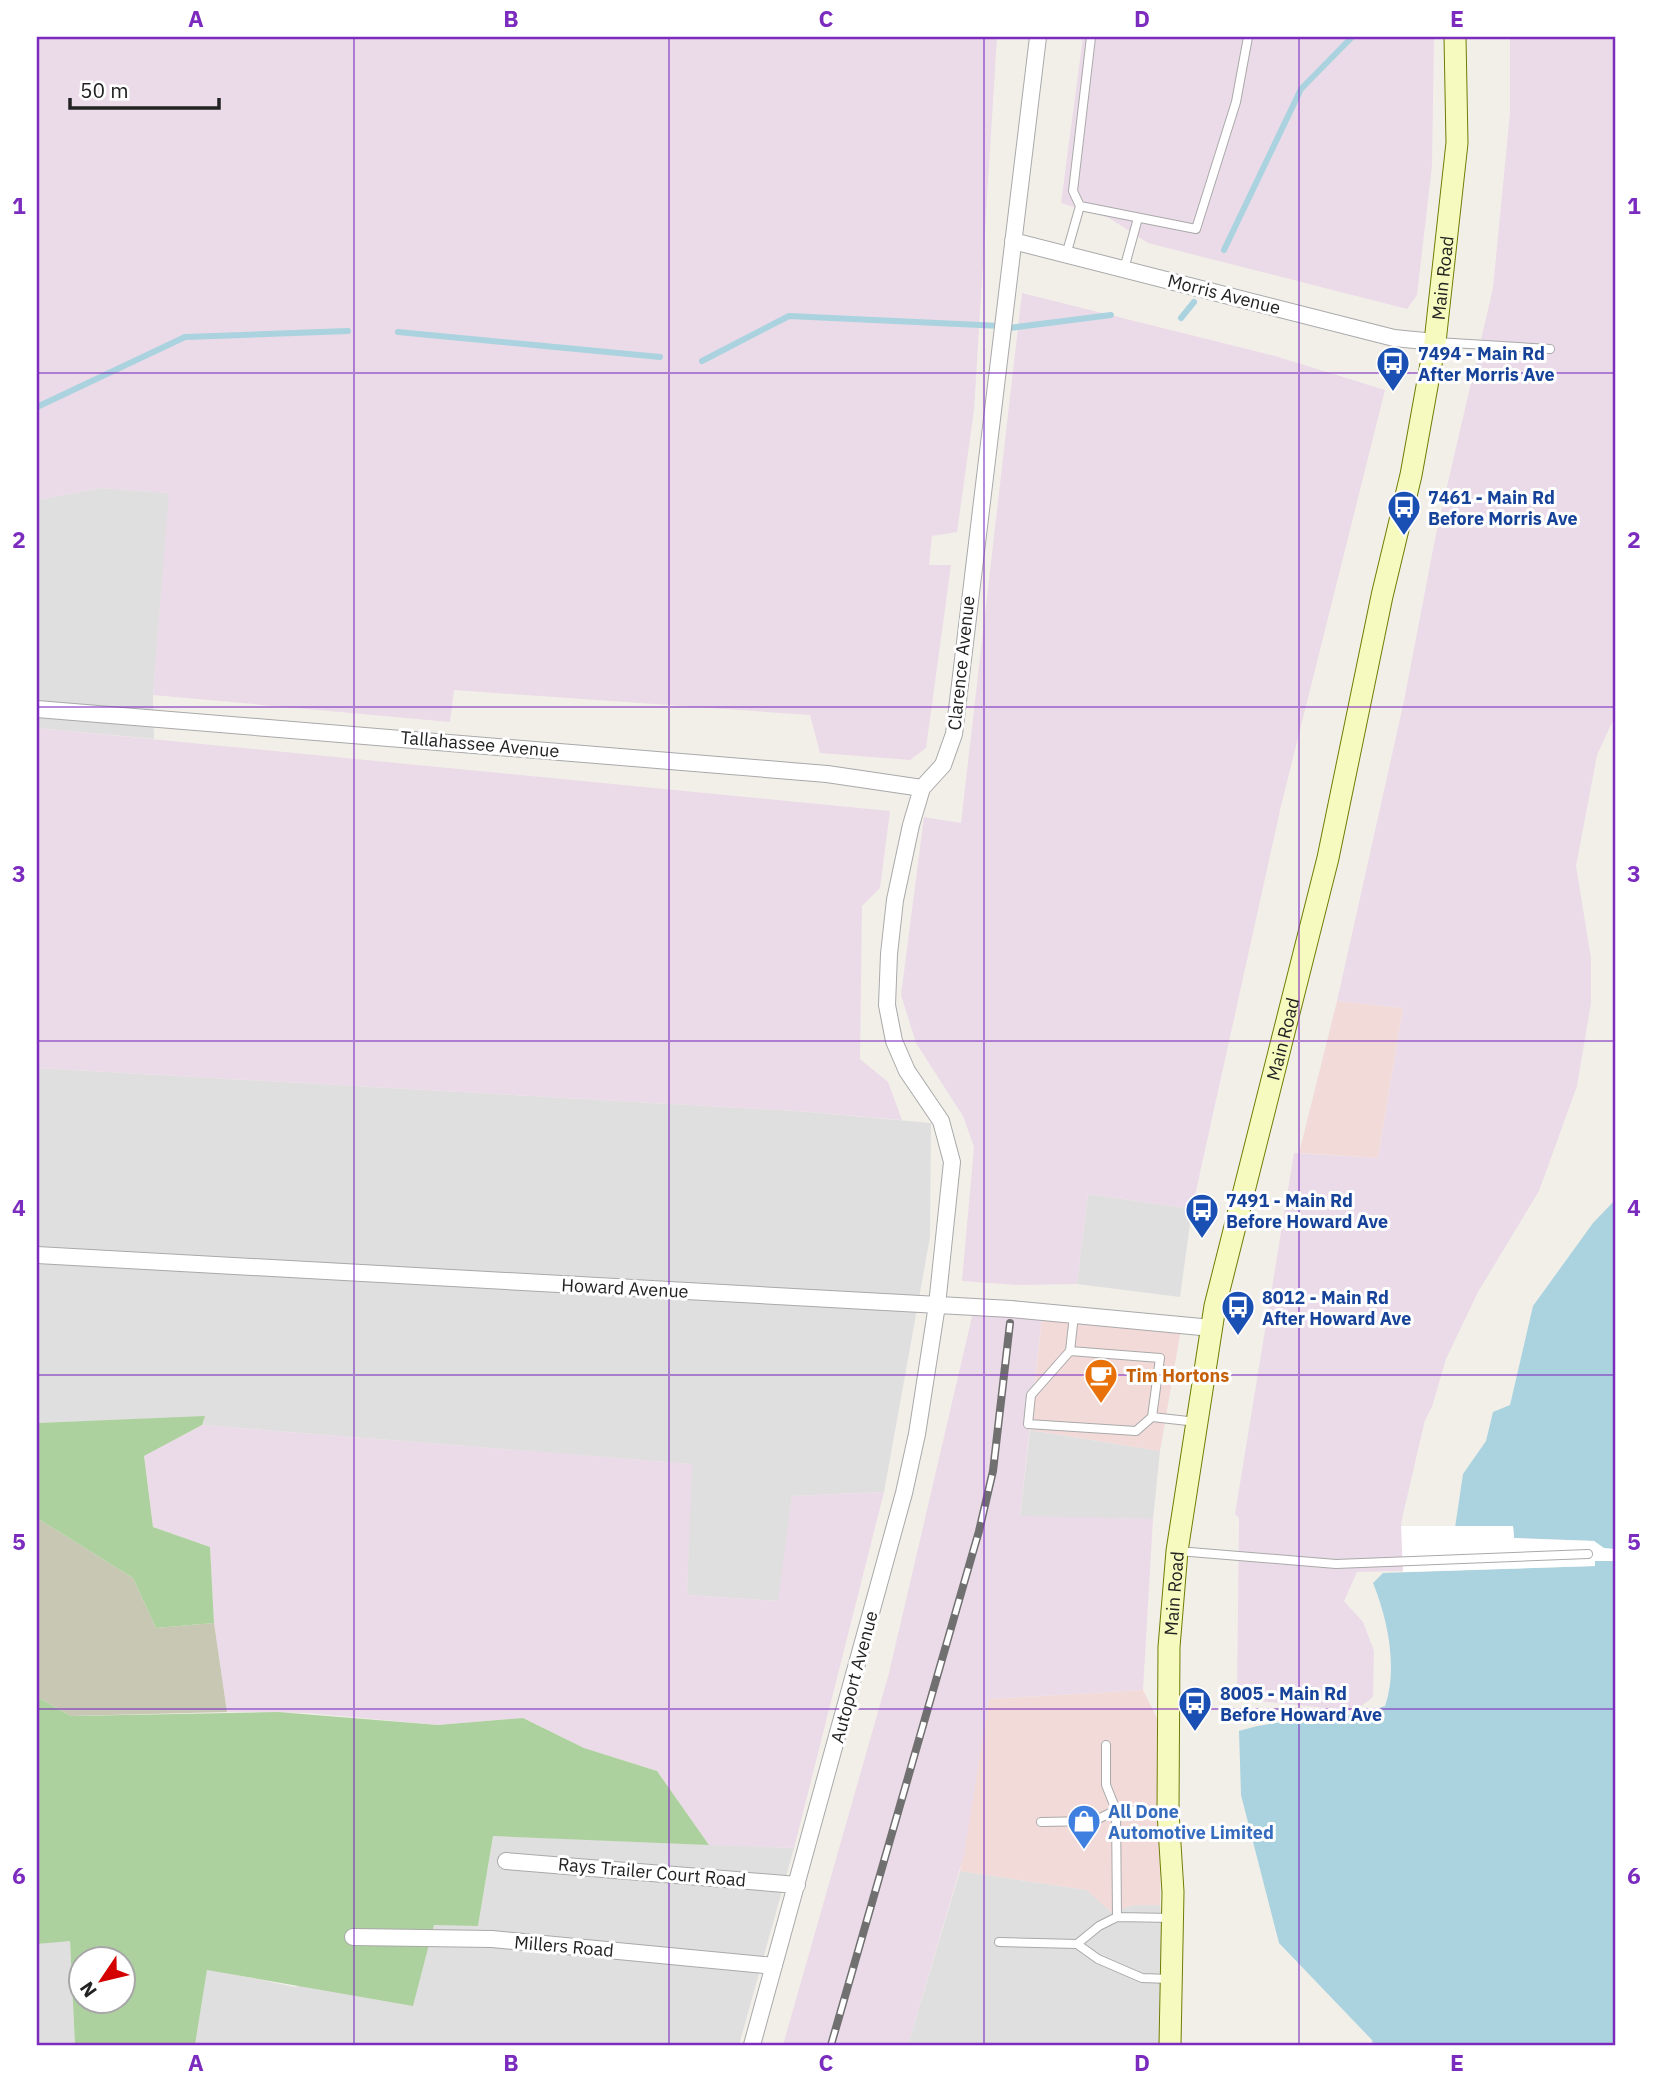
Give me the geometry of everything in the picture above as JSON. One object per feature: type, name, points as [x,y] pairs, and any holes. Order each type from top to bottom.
[{"type":"main road","name":"Main Road","points":[[1170,2045],[1172,1918],[1168,1812],[1169,1647],[1177,1551],[1215,1306],[1328,858],[1382,596],[1411,475],[1435,342],[1457,143],[1455,37]]},
{"type":"street","name":"Clarence Avenue","points":[[937,1305],[949,1211],[952,1162],[941,1121],[897,1050],[890,1028],[887,997],[895,900],[922,788],[943,765],[954,734],[1038,37]]},
{"type":"street","name":"Morris Avenue","points":[[1013,242],[1394,338],[1435,342]]},
{"type":"street","name":"Tallahassee Avenue","points":[[37,709],[813,773],[922,788]]},
{"type":"street","name":"Howard Avenue","points":[[37,1255],[937,1305],[1212,1328]]},
{"type":"street","name":"Autoport Avenue","points":[[752,2045],[904,1493],[917,1434],[937,1305]]},
{"type":"street","name":"Rays Trailer Court Road","points":[[506,1861],[797,1885]]},
{"type":"street","name":"Millers Road","points":[[354,1937],[492,1939],[774,1966]]},
{"type":"lane","points":[[1066,255],[1080,206],[1073,191],[1091,37]]},
{"type":"lane","points":[[1080,206],[1196,229],[1236,102],[1248,37]]},
{"type":"lane","points":[[1124,269],[1138,218]]},
{"type":"lane","points":[[1435,342],[1549,349]]},
{"type":"lane","points":[[1070,1351],[1160,1358],[1152,1418],[1136,1431],[1028,1424],[1031,1395],[1070,1351],[1074,1315]]},
{"type":"lane","points":[[1152,1418],[1197,1422]]},
{"type":"lane","points":[[1177,1551],[1336,1563],[1588,1554]]},
{"type":"lane","points":[[1106,1745],[1107,1785],[1116,1810],[1117,1917]]},
{"type":"lane","points":[[1041,1822],[1094,1821],[1116,1810],[1168,1812]]},
{"type":"lane","points":[[1077,1944],[1099,1926],[1117,1917],[1172,1918]]},
{"type":"lane","points":[[999,1942],[1077,1944],[1098,1959],[1142,1978],[1170,1979]]},
{"type":"shaded area","points":[[37,37],[997,37],[974,410],[957,532],[932,536],[929,565],[951,565],[926,748],[910,760],[820,753],[810,715],[454,690],[450,722],[153,695],[169,493],[101,488],[37,500]]},
{"type":"shaded area","points":[[1083,37],[1434,37],[1432,166],[1417,295],[1407,309],[1148,243],[1109,218],[1061,203]]},
{"type":"shaded area","points":[[1510,37],[1616,37],[1616,714],[1597,755],[1576,866],[1591,958],[1591,1003],[1577,1086],[1539,1191],[1478,1292],[1446,1359],[1432,1407],[1425,1420],[1401,1523],[1402,1526],[1455,1528],[1514,1537],[1594,1541],[1604,1548],[1595,1566],[1357,1572],[1344,1601],[1363,1622],[1374,1651],[1373,1697],[1355,1711],[1237,1699],[1239,1518],[1235,1514],[1294,1153],[1378,1158],[1403,1008],[1337,1001],[1404,701],[1436,534],[1493,288],[1510,113]]},
{"type":"shaded area","points":[[1022,293],[1275,356],[1385,390],[1281,806],[1192,1209],[1088,1194],[1077,1284],[1017,1285],[962,1281],[974,1147],[963,1116],[916,1043],[901,995],[924,817],[961,823]]},
{"type":"shaded area","points":[[101,488],[170,493],[153,695],[154,739],[37,728],[37,500]]},
{"type":"shaded area","points":[[37,728],[890,811],[880,888],[862,906],[860,1059],[888,1082],[902,1120],[797,1111],[37,1068]]},
{"type":"shaded area","points":[[1337,1001],[1403,1008],[1378,1158],[1299,1153]]},
{"type":"shaded area","points":[[37,1068],[797,1111],[931,1123],[930,1237],[884,1492],[792,1496],[779,1601],[687,1595],[691,1464],[202,1425],[204,1417],[37,1423]]},
{"type":"shaded area","points":[[1088,1194],[1192,1209],[1180,1297],[1077,1284]]},
{"type":"shaded area","points":[[974,1308],[1042,1316],[1020,1516],[1153,1519],[1143,1690],[989,1699],[964,1855],[908,2045],[783,2045],[889,1673]]},
{"type":"shaded area","points":[[1042,1316],[1181,1329],[1160,1451],[1030,1430]]},
{"type":"shaded area","points":[[202,1425],[692,1464],[687,1595],[778,1601],[792,1496],[884,1492],[794,1848],[709,1845],[657,1771],[584,1748],[523,1718],[438,1725],[307,1713],[227,1712],[214,1623],[210,1547],[153,1527],[144,1456]]},
{"type":"shaded area","points":[[1030,1430],[1160,1451],[1153,1519],[1020,1517]]},
{"type":"shaded area","points":[[37,1518],[133,1578],[156,1628],[214,1623],[227,1712],[71,1716],[37,1697]]},
{"type":"shaded area","points":[[1143,1690],[1163,1730],[1160,1905],[1134,1905],[1111,1912],[1087,1890],[960,1871],[989,1699]]},
{"type":"shaded area","points":[[493,1836],[794,1848],[739,2045],[195,2045],[207,1969],[295,1987],[434,1924],[478,1926]]},
{"type":"shaded area","points":[[960,1871],[1087,1890],[1111,1912],[1134,1905],[1160,1905],[1171,2025],[1168,2045],[908,2045]]},
{"type":"shaded area","points":[[70,1940],[70,1946],[66,1946],[66,2016],[74,2016],[75,2045],[37,2045],[37,1944]]},
{"type":"green space","points":[[205,1416],[202,1425],[144,1456],[153,1527],[210,1547],[214,1623],[156,1628],[133,1578],[37,1518],[37,1423]]},
{"type":"green space","points":[[37,1697],[71,1716],[278,1712],[438,1725],[523,1718],[584,1748],[657,1771],[709,1845],[493,1836],[478,1926],[434,1925],[413,2006],[207,1970],[195,2045],[75,2045],[74,2016],[136,2016],[136,1946],[70,1946],[70,1941],[37,1944]]},
{"type":"water","points":[[1616,1199],[1616,2045],[1373,2045],[1372,2040],[1279,1943],[1241,1795],[1239,1731],[1277,1723],[1350,1715],[1385,1706],[1391,1676],[1390,1644],[1373,1583],[1383,1573],[1595,1566],[1595,1541],[1514,1538],[1513,1526],[1455,1528],[1463,1474],[1486,1441],[1493,1412],[1510,1405],[1533,1306],[1593,1223]]},
{"type":"pier","points":[[1401,1526],[1513,1526],[1514,1538],[1594,1541],[1604,1548],[1616,1549],[1616,1561],[1595,1561],[1595,1566],[1403,1572]]},
{"type":"waterway","points":[[1224,250],[1301,89],[1352,37]]},
{"type":"waterway","points":[[1181,318],[1194,302]]},
{"type":"waterway","points":[[1009,328],[1111,315]]},
{"type":"waterway","points":[[702,361],[789,316],[1001,326]]},
{"type":"waterway","points":[[37,407],[185,337],[348,331]]},
{"type":"waterway","points":[[398,332],[660,357]]},
{"type":"railway","points":[[831,2045],[979,1531],[993,1471],[1010,1323]]},
{"type":"place","name":"7494 - Main Rd After Morris Ave","points":[[1393,393]]},
{"type":"place","name":"7461 - Main Rd Before Morris Ave","points":[[1404,537]]},
{"type":"place","name":"7491 - Main Rd Before Howard Ave","points":[[1202,1240]]},
{"type":"place","name":"8012 - Main Rd After Howard Ave","points":[[1238,1337]]},
{"type":"place","name":"Tim Hortons","points":[[1101,1405]]},
{"type":"place","name":"8005 - Main Rd Before Howard Ave","points":[[1195,1733]]},
{"type":"place","name":"All Done Automotive Limited","points":[[1084,1851]]}]
